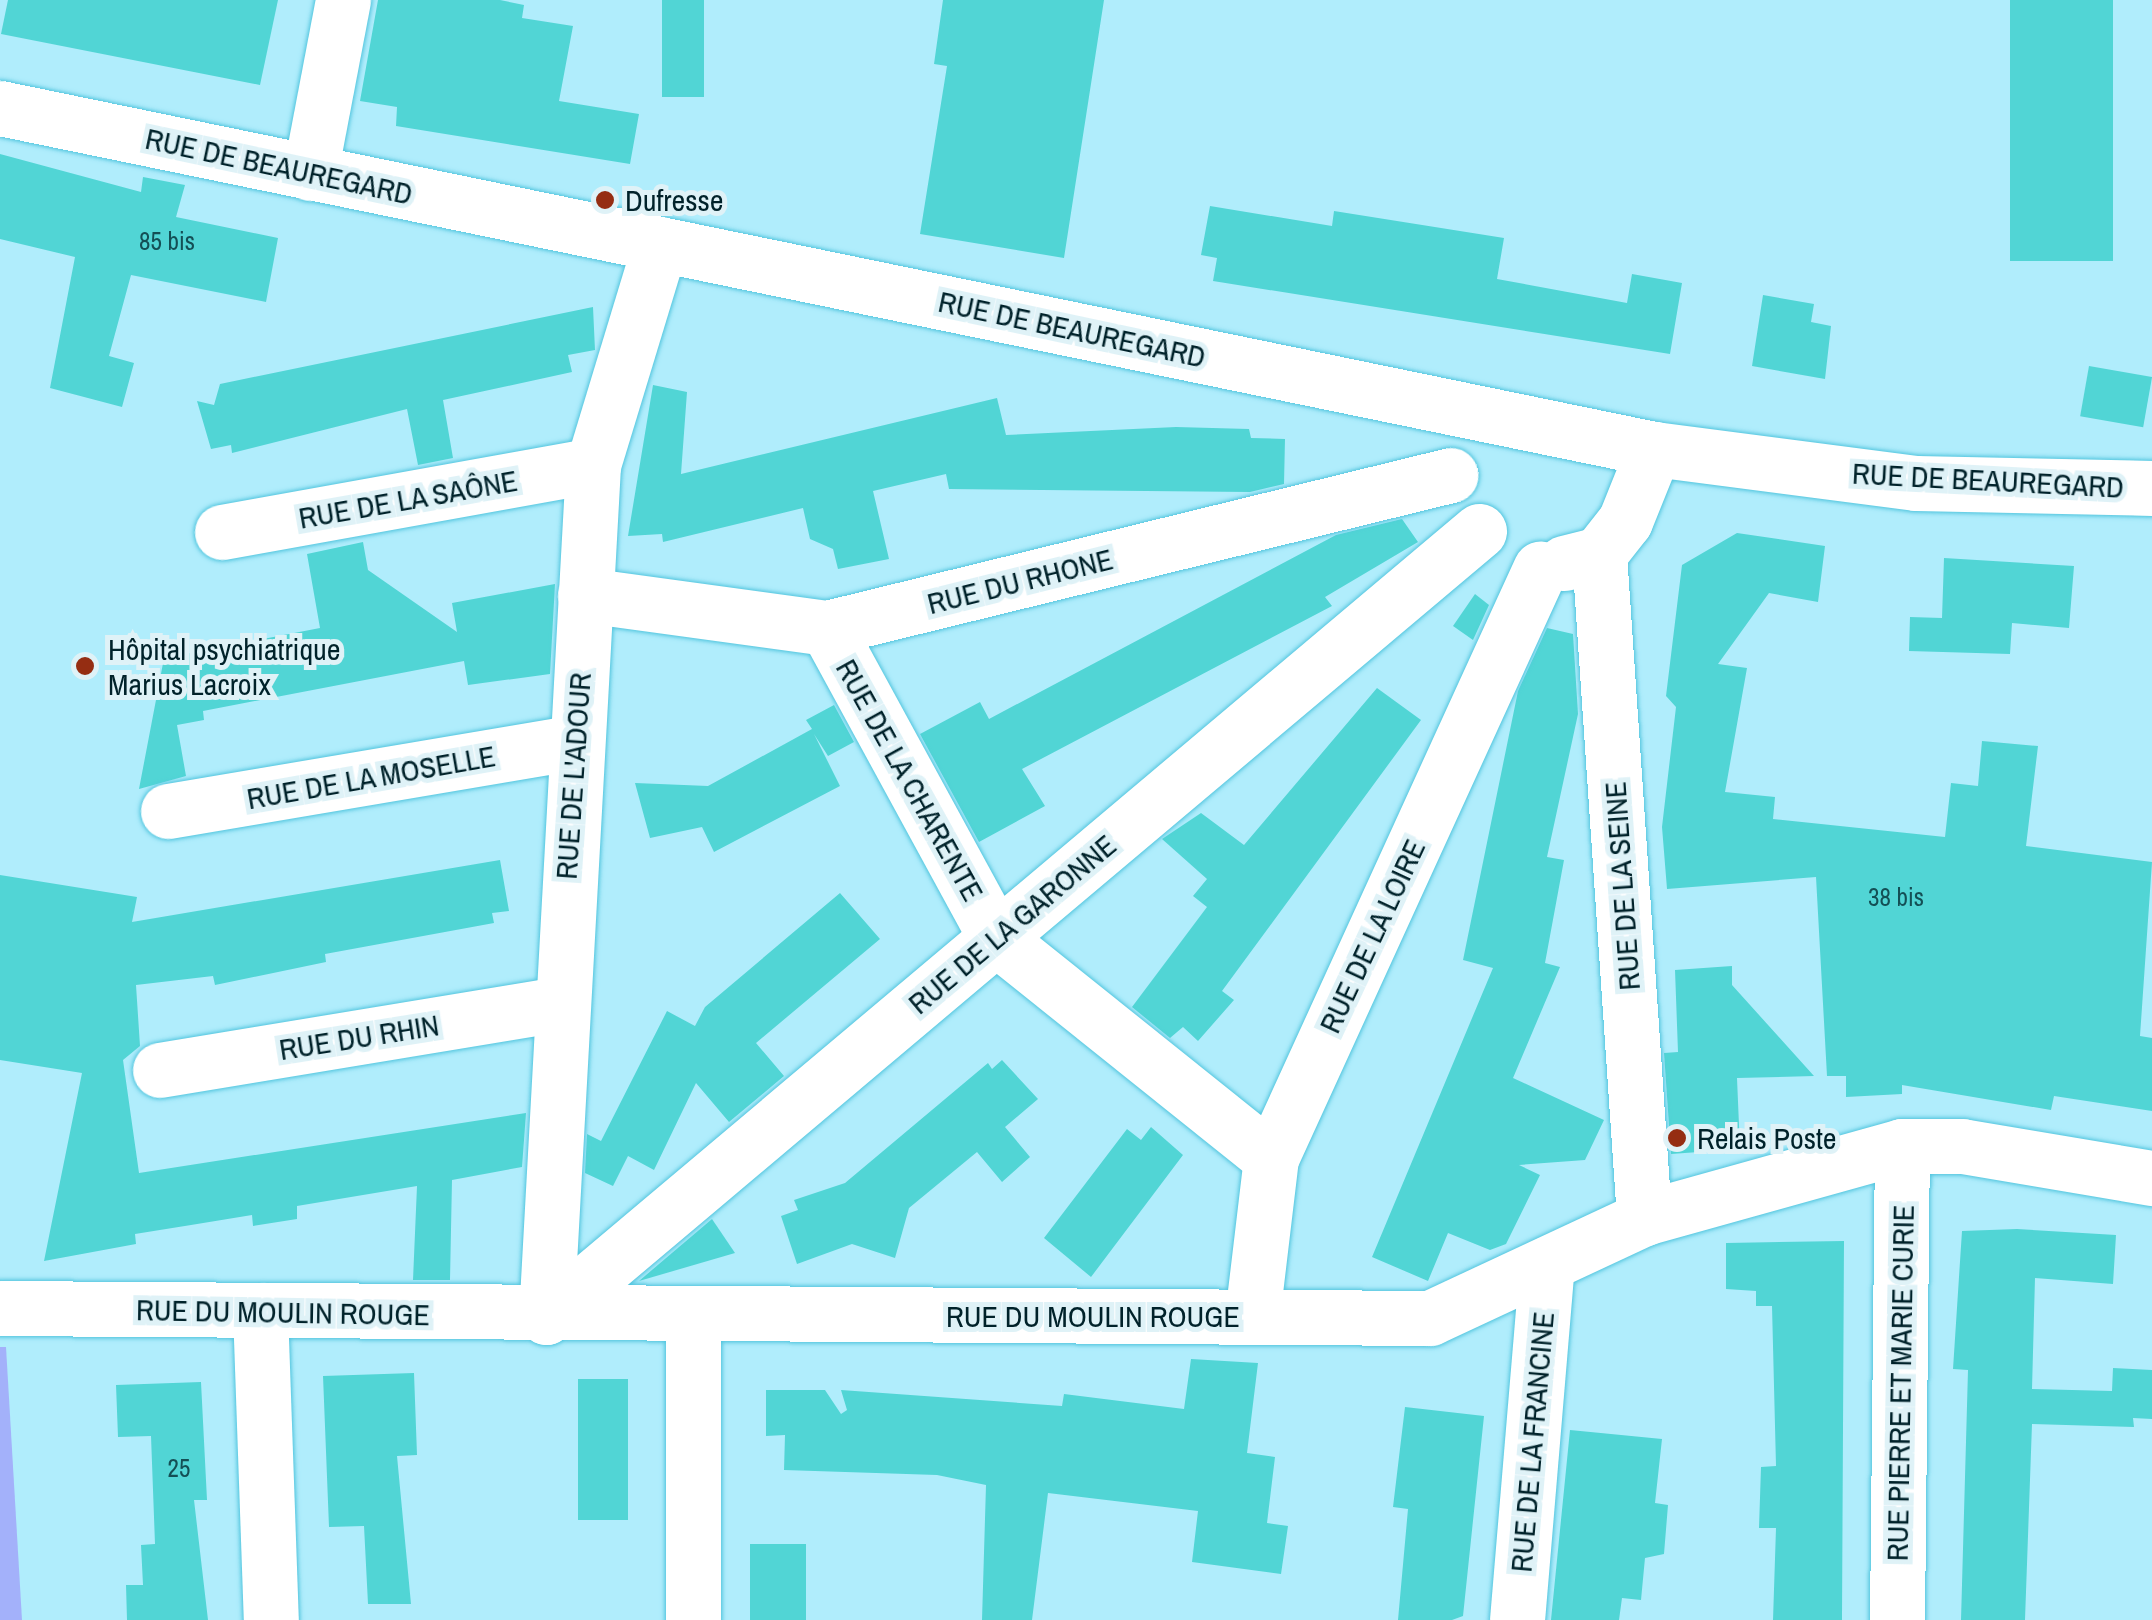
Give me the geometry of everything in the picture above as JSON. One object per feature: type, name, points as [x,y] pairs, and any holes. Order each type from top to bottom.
[{"type":"street","points":[[310,172],[344,0]]},
{"type":"street","name":"RUE DE BEAUREGARD","points":[[0,108],[1654,449],[1916,483],[2152,488]]},
{"type":"street","name":"RUE DE L'ADOUR","points":[[546,1317],[558,1004],[593,465],[660,244]]},
{"type":"street","points":[[1457,410],[1451,475],[1479,531],[1540,569],[1599,554],[1626,521],[1654,449]]},
{"type":"street","name":"RUE DE LA SAÔNE","points":[[222,532],[593,465]]},
{"type":"street","name":"RUE DU RHONE","points":[[585,595],[828,628],[1451,475]]},
{"type":"street","name":"RUE DE LA GARONNE","points":[[546,1317],[1479,531]]},
{"type":"street","name":"RUE DE LA SEINE","points":[[1599,554],[1644,1218]]},
{"type":"street","name":"RUE DE LA LOIRE","points":[[1252,1317],[1271,1158],[1540,569]]},
{"type":"street","name":"RUE DE LA CHARENTE","points":[[828,628],[996,938],[1271,1158]]},
{"type":"street","name":"RUE DE LA MOSELLE","points":[[168,811],[575,742]]},
{"type":"street","name":"RUE DU RHIN","points":[[160,1070],[558,1004]]},
{"type":"street","name":"RUE DU MOULIN ROUGE","points":[[0,1308],[546,1317],[693,1313],[1430,1318],[1644,1218],[1902,1146],[1962,1146],[2152,1178]]},
{"type":"street","name":"RUE PIERRE ET MARIE CURIE","points":[[1897,1620],[1902,1146]]},
{"type":"street","name":"RUE DE LA FRANCINE","points":[[1516,1620],[1547,1264]]},
{"type":"street","points":[[260,1310],[271,1620]]},
{"type":"street","points":[[693,1313],[693,1620]]},
{"type":"shaded area","points":[[0,1347],[6,1347],[22,1620],[0,1620]]},
{"type":"building","points":[[8,0],[278,0],[260,85],[1,34]]},
{"type":"building","points":[[378,0],[500,0],[524,5],[522,18],[573,26],[559,101],[639,114],[630,164],[396,126],[397,107],[360,101]]},
{"type":"building","points":[[662,0],[704,0],[704,97],[662,97]]},
{"type":"building","points":[[943,0],[1104,0],[1064,258],[920,234],[947,66],[934,64]]},
{"type":"building","points":[[2010,0],[2113,0],[2113,261],[2010,261]]},
{"type":"building","points":[[0,154],[141,192],[143,177],[185,185],[176,217],[278,238],[266,302],[131,275],[109,356],[134,363],[122,407],[50,388],[75,257],[0,239]]},
{"type":"building","points":[[1210,206],[1332,226],[1334,211],[1504,238],[1497,279],[1627,303],[1632,274],[1682,283],[1670,354],[1213,281],[1217,258],[1201,255]]},
{"type":"building","points":[[1763,295],[1814,304],[1811,322],[1831,326],[1825,379],[1752,366]]},
{"type":"building","points":[[593,307],[595,350],[568,355],[572,372],[443,400],[453,458],[418,465],[407,409],[232,453],[231,445],[211,449],[197,401],[214,405],[220,384]]},
{"type":"building","points":[[2089,366],[2152,377],[2143,427],[2080,416]]},
{"type":"building","points":[[653,385],[687,392],[681,474],[997,398],[1006,435],[1176,427],[1249,429],[1251,438],[1285,439],[1284,484],[1250,492],[949,489],[946,474],[873,491],[889,559],[838,569],[833,549],[810,539],[803,508],[663,542],[662,534],[628,536]]},
{"type":"building","points":[[1402,519],[1418,542],[1325,597],[1332,606],[1022,769],[1045,806],[979,842],[920,734],[980,702],[989,719],[1336,535]]},
{"type":"building","points":[[1737,533],[1825,546],[1818,602],[1769,593],[1718,664],[1747,668],[1725,792],[1775,797],[1773,819],[1945,837],[1951,783],[1978,786],[1982,741],[2038,746],[2026,846],[2152,862],[2140,1036],[2152,1038],[2152,1111],[2054,1096],[2051,1110],[1902,1085],[1902,1094],[1846,1097],[1846,1076],[1827,1076],[1816,877],[1667,889],[1662,827],[1676,707],[1666,696],[1682,565]]},
{"type":"building","points":[[363,542],[368,570],[457,632],[452,603],[555,584],[550,674],[468,685],[464,661],[203,711],[204,720],[177,725],[186,776],[139,789],[164,658],[320,628],[307,554]]},
{"type":"building","points":[[1944,558],[2074,566],[2069,628],[2012,623],[2010,654],[1909,651],[1910,617],[1942,618]]},
{"type":"building","points":[[1475,594],[1489,605],[1473,640],[1453,626]]},
{"type":"building","points":[[1547,628],[1573,634],[1578,714],[1547,857],[1564,860],[1545,963],[1560,967],[1513,1078],[1604,1120],[1585,1160],[1519,1165],[1540,1175],[1506,1244],[1490,1250],[1448,1233],[1428,1281],[1372,1257],[1493,968],[1463,960],[1518,691]]},
{"type":"building","points":[[1377,688],[1421,720],[1222,991],[1234,1000],[1198,1041],[1183,1027],[1170,1038],[1132,1007],[1207,907],[1193,896],[1207,879],[1162,839],[1201,813],[1244,845]]},
{"type":"building","points":[[834,705],[854,742],[828,756],[814,734],[840,786],[714,852],[702,827],[650,838],[635,783],[708,786],[812,729],[806,720]]},
{"type":"building","points":[[500,860],[509,911],[492,913],[494,923],[325,954],[326,962],[215,985],[213,976],[136,985],[140,1046],[123,1060],[139,1173],[526,1113],[522,1167],[452,1180],[450,1280],[413,1280],[417,1186],[297,1206],[297,1219],[253,1226],[252,1215],[135,1234],[136,1244],[44,1261],[82,1073],[0,1060],[0,875],[137,897],[132,922]]},
{"type":"building","points":[[840,893],[880,939],[756,1043],[784,1076],[729,1122],[696,1083],[654,1170],[628,1156],[613,1186],[585,1173],[587,1134],[601,1141],[667,1011],[695,1026],[705,1007]]},
{"type":"building","points":[[1732,966],[1732,985],[1814,1076],[1737,1078],[1740,1149],[1671,1154],[1664,1053],[1678,1052],[1675,970]]},
{"type":"building","points":[[1002,1060],[1038,1099],[1005,1127],[1030,1157],[1002,1182],[977,1152],[909,1208],[895,1258],[852,1244],[797,1264],[781,1216],[798,1210],[794,1200],[845,1183],[988,1063],[992,1069]]},
{"type":"building","points":[[1151,1127],[1183,1155],[1091,1277],[1044,1238],[1127,1129],[1141,1140]]},
{"type":"building","points":[[712,1219],[735,1253],[639,1281]]},
{"type":"building","points":[[2017,1229],[2116,1235],[2113,1284],[2035,1278],[2032,1389],[2112,1391],[2113,1368],[2152,1370],[2152,1419],[2133,1418],[2134,1427],[2032,1424],[2025,1620],[1961,1620],[1968,1370],[1953,1369],[1962,1231]]},
{"type":"building","points":[[1844,1241],[1842,1620],[1773,1620],[1776,1528],[1759,1528],[1761,1467],[1776,1466],[1772,1306],[1756,1306],[1756,1291],[1726,1289],[1726,1243]]},
{"type":"building","points":[[1191,1359],[1258,1363],[1247,1453],[1275,1457],[1267,1523],[1288,1526],[1281,1574],[1192,1562],[1198,1511],[1048,1493],[1032,1620],[982,1620],[986,1485],[937,1475],[784,1470],[785,1435],[766,1436],[766,1390],[825,1390],[841,1414],[847,1410],[841,1390],[1062,1406],[1064,1394],[1184,1409]]},
{"type":"building","points":[[414,1373],[417,1455],[397,1456],[411,1604],[368,1604],[364,1526],[329,1527],[323,1376]]},
{"type":"building","points":[[578,1379],[628,1379],[628,1520],[578,1520]]},
{"type":"building","points":[[201,1382],[207,1500],[194,1500],[208,1620],[127,1620],[126,1585],[143,1585],[141,1545],[155,1544],[151,1436],[118,1437],[116,1385]]},
{"type":"building","points":[[1405,1407],[1484,1416],[1463,1616],[1452,1620],[1398,1620],[1408,1509],[1393,1507]]},
{"type":"building","points":[[1570,1430],[1662,1439],[1655,1503],[1668,1505],[1664,1554],[1645,1558],[1641,1600],[1622,1598],[1619,1620],[1551,1620]]},
{"type":"building","points":[[750,1544],[806,1544],[806,1620],[750,1620]]},
{"type":"place","name":"Dufresse","points":[[605,200]]},
{"type":"place","name":"Hôpital psychiatrique Marius Lacroix","points":[[85,666]]},
{"type":"place","name":"Relais Poste","points":[[1677,1138]]}]
